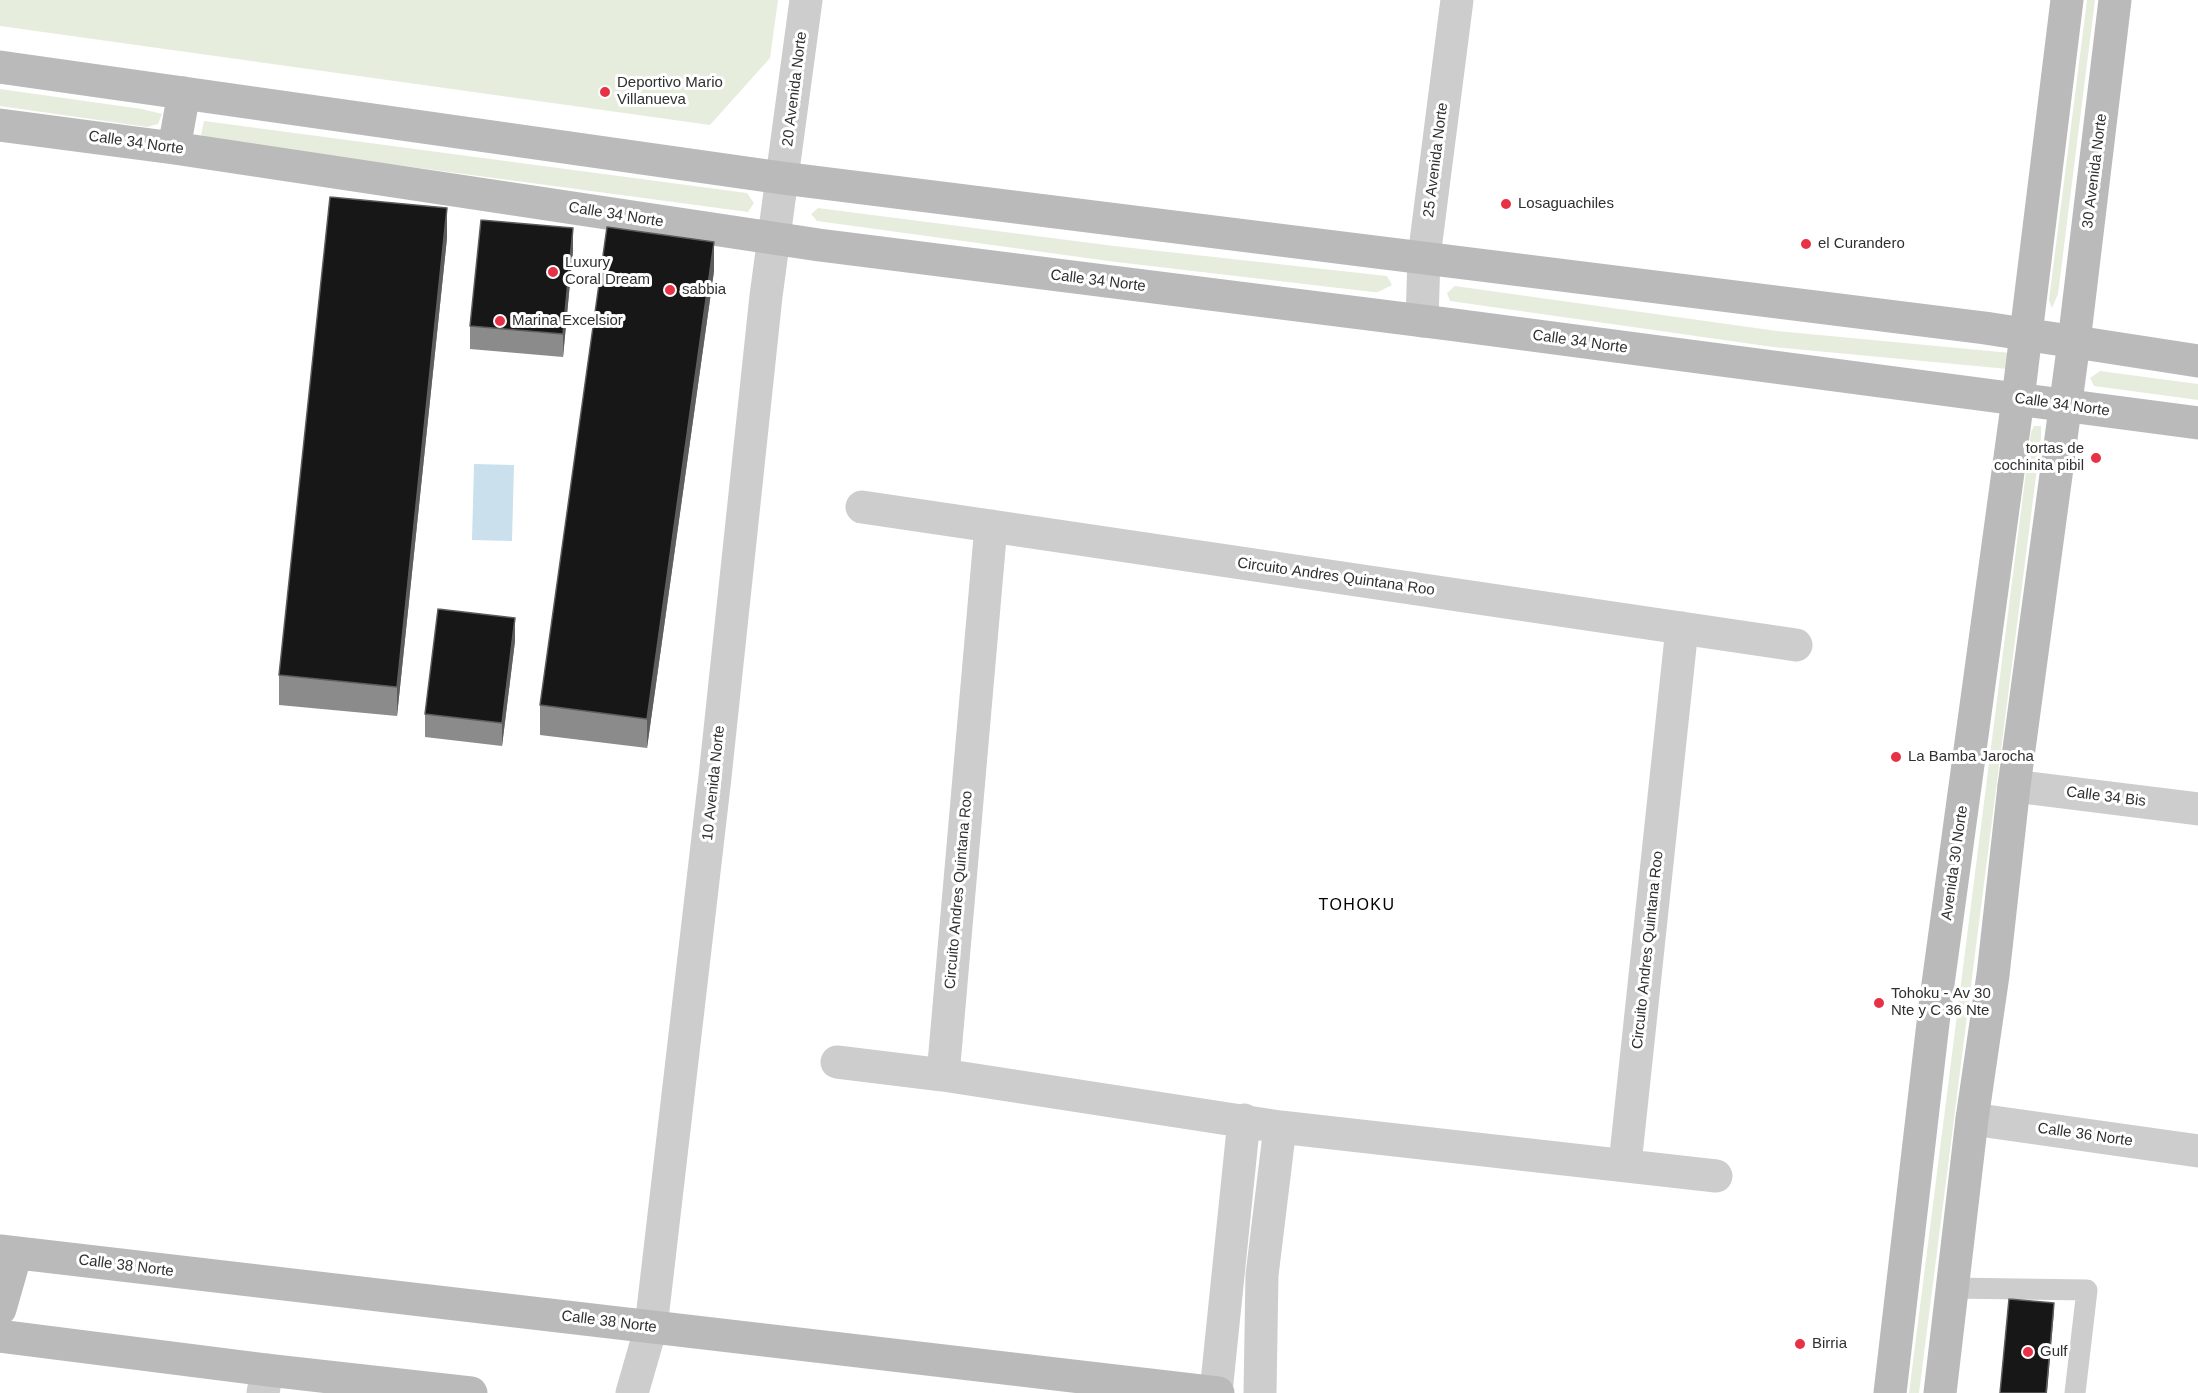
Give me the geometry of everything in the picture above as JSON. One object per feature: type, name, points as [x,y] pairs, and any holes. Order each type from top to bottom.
[{"type":"main road","points":[[2026,335],[2067,0]]},
{"type":"main road","name":"30 Avenida Norte","points":[[2074,342],[2115,0]]},
{"type":"main road","points":[[0,67],[782,178],[1424,257],[2026,335],[2198,361]]},
{"type":"main road","points":[[174,148],[184,93]]},
{"type":"main road","name":"Calle 34 Norte","points":[[0,125],[174,148],[775,239],[2198,423]]},
{"type":"main road","name":"Avenida 30 Norte","points":[[1890,1393],[1935,1006],[2026,335]]},
{"type":"main road","points":[[1940,1393],[1972,1119],[1993,975],[2014,786],[2074,342]]},
{"type":"main road","points":[[0,1309],[8,1252]]},
{"type":"main road","name":"Calle 38 Norte","points":[[8,1252],[1217,1392]]},
{"type":"main road","points":[[0,1335],[265,1382],[471,1393]]},
{"type":"street","name":"20 Avenida Norte","points":[[775,239],[806,0]]},
{"type":"street","name":"25 Avenida Norte","points":[[1422,321],[1424,257],[1458,0]]},
{"type":"street","name":"10 Avenida Norte","points":[[632,1393],[651,1327],[716,777],[766,296],[775,239]]},
{"type":"street","name":"Circuito Andres Quintana Roo","points":[[861,507],[1796,645]]},
{"type":"street","name":"Circuito Andres Quintana Roo","points":[[943,1075],[991,526]]},
{"type":"street","name":"Circuito Andres Quintana Roo","points":[[1625,1164],[1682,628]]},
{"type":"street","name":"Calle 34 Bis","points":[[2014,786],[2198,809]]},
{"type":"street","points":[[837,1062],[943,1075],[1280,1127],[1716,1176]]},
{"type":"street","name":"Calle 36 Norte","points":[[1972,1119],[2198,1151]]},
{"type":"street","points":[[1217,1392],[1244,1120]]},
{"type":"street","points":[[1260,1393],[1262,1275],[1280,1127]]},
{"type":"lane","points":[[1952,1288],[2087,1290],[2075,1393]]},
{"type":"green space","name":"Deportivo Mario Villanueva","points":[[0,0],[778,0],[770,58],[710,125],[0,26]]},
{"type":"green space","points":[[2087,0],[2095,0],[2058,294],[2052,308],[2049,300]]},
{"type":"green space","points":[[0,89],[142,109],[162,114],[158,124],[147,127],[0,106]]},
{"type":"green space","points":[[204,121],[747,193],[754,203],[748,212],[210,140],[201,135]]},
{"type":"green space","points":[[818,208],[1114,246],[1387,276],[1392,285],[1373,292],[1116,262],[817,221],[811,214]]},
{"type":"green space","points":[[1455,286],[1777,331],[2011,353],[2008,369],[1773,347],[1450,301],[1447,293]]},
{"type":"green space","points":[[2100,371],[2198,384],[2198,400],[2094,386],[2090,378]]},
{"type":"green space","points":[[2034,426],[2041,426],[2041,437],[1919,1393],[1909,1393],[2031,432]]},
{"type":"water","points":[[474,464],[514,465],[512,541],[472,540]]},
{"type":"building","points":[[330,197],[447,208],[397,687],[279,675]]},
{"type":"building","points":[[481,220],[573,228],[563,334],[470,326]]},
{"type":"building","points":[[607,227],[714,242],[647,719],[540,705]]},
{"type":"building","points":[[438,609],[515,618],[502,723],[425,714]]},
{"type":"building","name":"Gulf","points":[[2009,1299],[2054,1303],[2046,1393],[2000,1393]]},
{"type":"place","name":"Deportivo Mario Villanueva","points":[[605,92]]},
{"type":"place","name":"Losaguachiles","points":[[1506,204]]},
{"type":"place","name":"el Curandero","points":[[1806,244]]},
{"type":"place","name":"Luxury Coral Dream","points":[[553,272]]},
{"type":"place","name":"sabbia","points":[[670,290]]},
{"type":"place","name":"Marina Excelsior","points":[[500,321]]},
{"type":"place","name":"tortas de cochinita pibil","points":[[2096,458]]},
{"type":"place","name":"La Bamba Jarocha","points":[[1896,757]]},
{"type":"place","name":"Tohoku - Av 30 Nte y C 36 Nte","points":[[1879,1003]]},
{"type":"place","name":"Birria","points":[[1800,1344]]},
{"type":"place","name":"Gulf","points":[[2028,1352]]},
{"type":"district","name":"TOHOKU","points":[[1357,906]]}]
